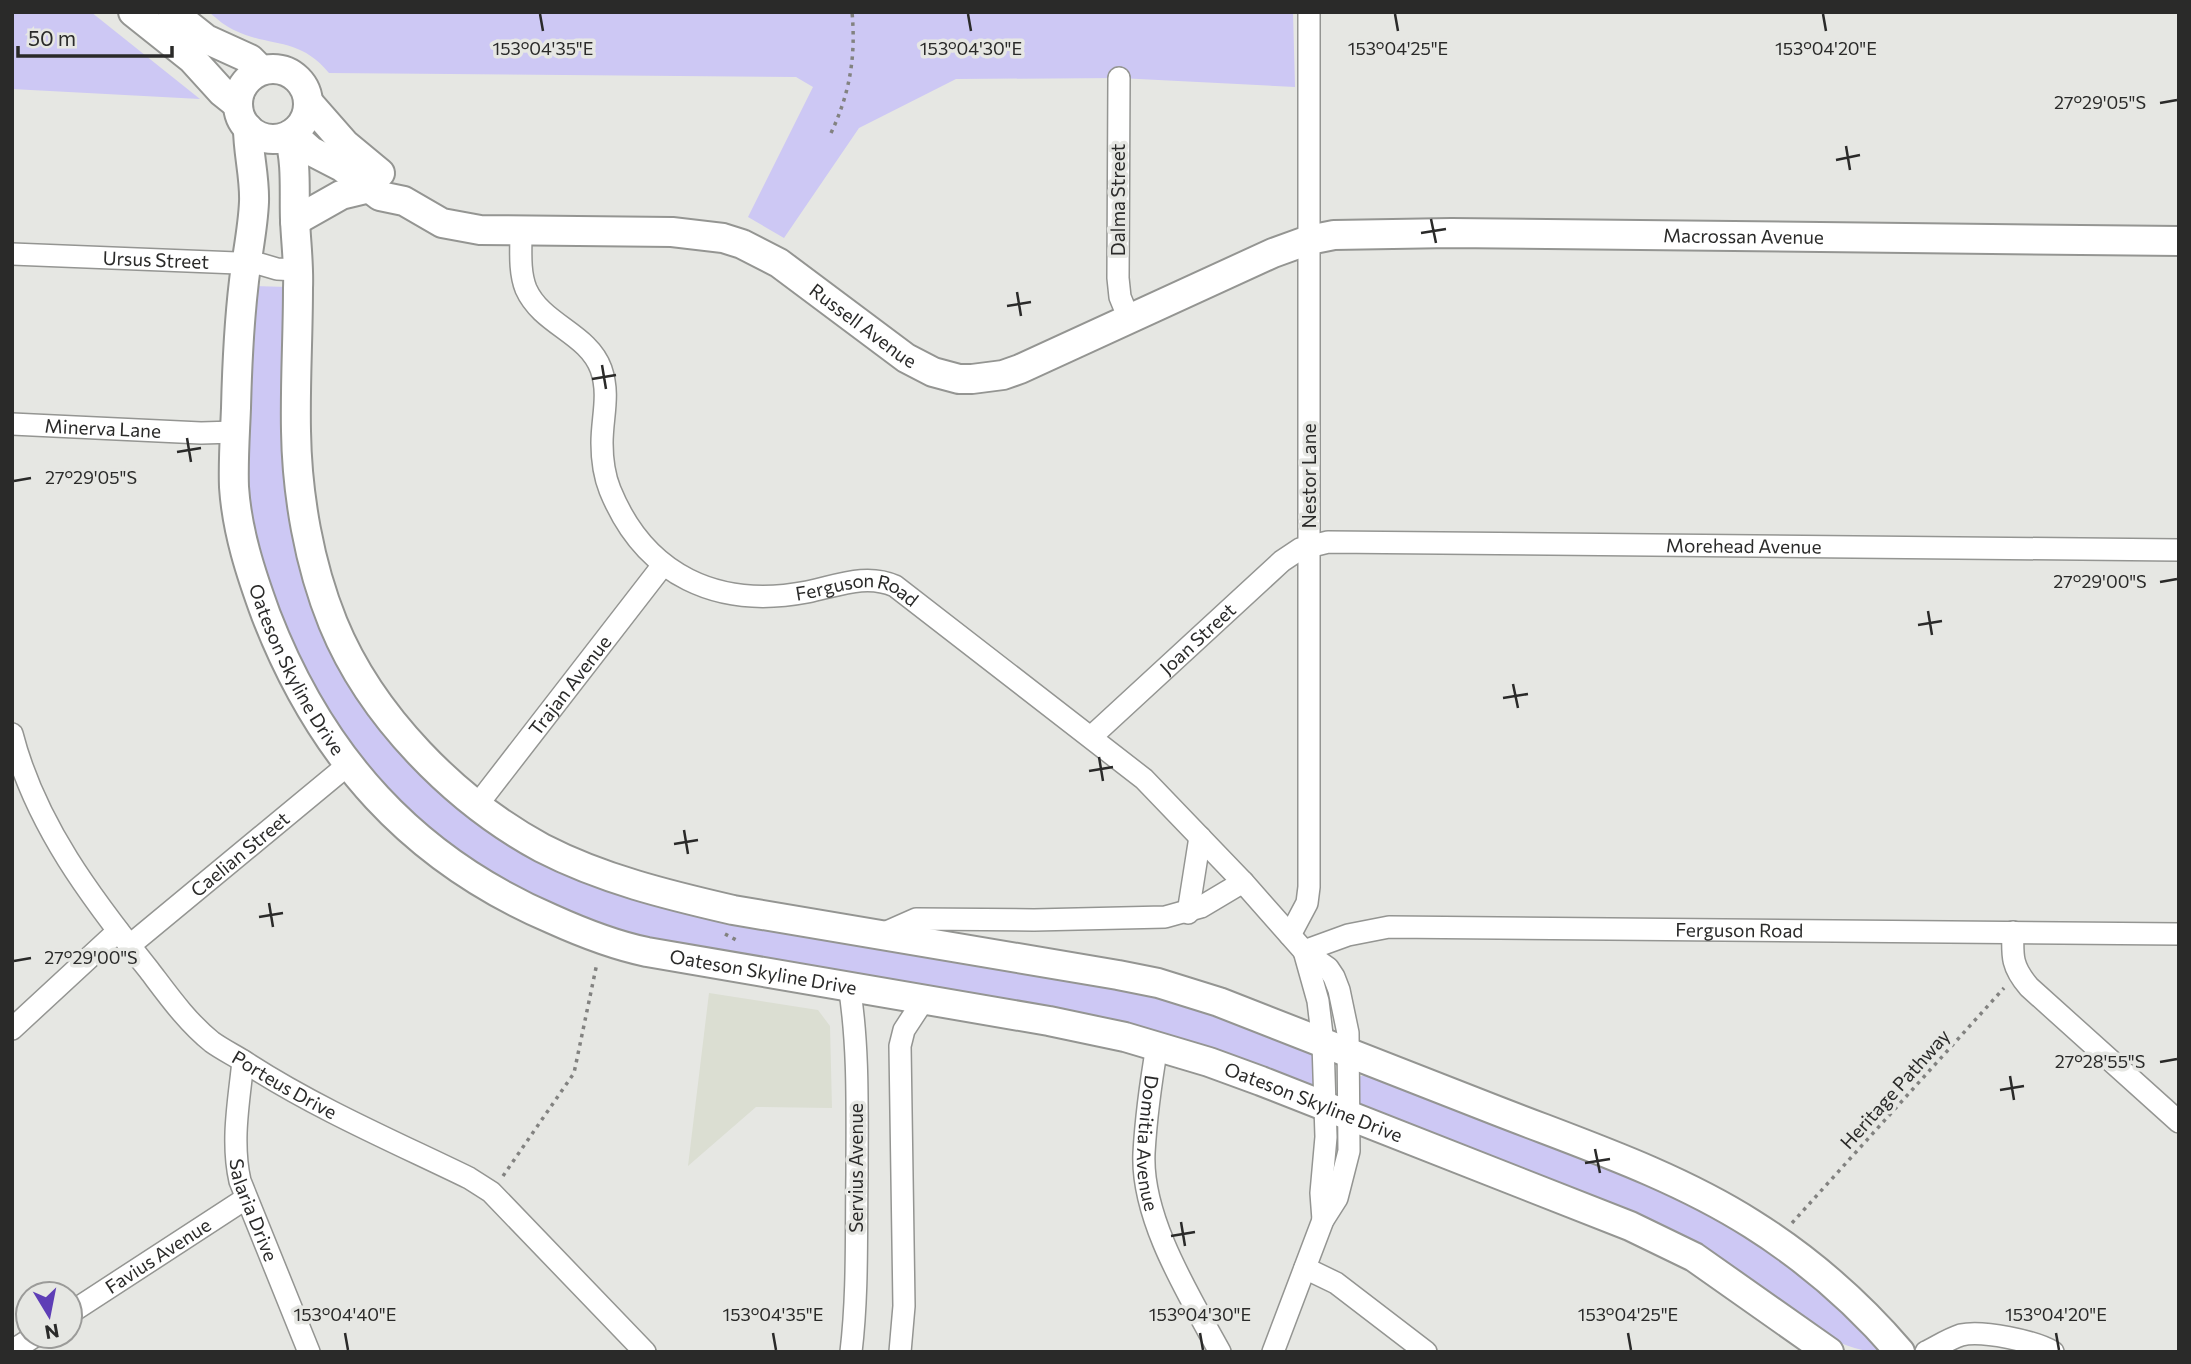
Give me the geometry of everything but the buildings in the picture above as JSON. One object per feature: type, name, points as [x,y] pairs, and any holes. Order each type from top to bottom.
[{"type":"main road","points":[[133,12],[192,59],[243,116],[267,139],[291,135],[301,126],[307,115],[307,92],[293,74],[283,69],[261,70],[244,84],[243,116]]},
{"type":"main road","points":[[172,12],[206,39],[250,59],[261,70]]},
{"type":"main road","points":[[309,103],[345,144],[389,179],[404,201]]},
{"type":"main road","name":"Oateson Skyline Drive","points":[[243,116],[254,186],[246,264],[234,488],[247,561],[271,628],[315,717],[349,764],[390,813],[415,836],[468,876],[513,902],[606,942],[647,952],[1063,1024],[1157,1046],[1261,1080],[1584,1207],[1664,1242],[1714,1270],[1829,1352]]},
{"type":"main road","points":[[291,135],[342,167],[380,196],[404,201]]},
{"type":"main road","points":[[291,135],[295,159],[298,270],[298,461],[310,546],[326,605],[341,642],[377,700],[435,770],[512,830],[544,849],[601,873],[733,910],[1158,983],[1219,1002],[1611,1155],[1719,1205],[1789,1249],[1849,1301],[1900,1352]]},
{"type":"main road","points":[[295,221],[341,195],[370,188]]},
{"type":"main road","name":"Russell Avenue","points":[[404,201],[430,217],[454,226],[480,230],[697,233],[742,244],[779,263],[906,358],[933,372],[959,379],[1003,375],[1042,360],[1273,253],[1309,240]]},
{"type":"main road","name":"Macrossan Avenue","points":[[1309,240],[1334,234],[1465,233],[2179,241]]},
{"type":"street","name":"Nestor Lane","points":[[1290,934],[1307,903],[1310,887],[1309,12]]},
{"type":"street","name":"Dalma Street","points":[[1119,78],[1118,278],[1120,297],[1129,319]]},
{"type":"street","name":"Ferguson Road","points":[[521,232],[522,271],[531,298],[545,315],[585,345],[601,367],[606,394],[601,442],[605,476],[634,533],[663,565],[713,591],[752,597],[792,595],[864,580],[886,582],[910,596],[1143,779],[1243,882],[1304,951],[1318,1002],[1336,1048],[1337,1110],[1349,1151],[1338,1198],[1323,1220],[1273,1352]]},
{"type":"street","name":"Ursus Street","points":[[12,254],[246,264],[298,270]]},
{"type":"street","name":"Minerva Lane","points":[[12,424],[201,433],[235,432]]},
{"type":"street","name":"Morehead Avenue","points":[[1308,546],[1328,542],[1354,542],[2179,550]]},
{"type":"street","name":"Joan Street","points":[[1091,737],[1282,561],[1308,546]]},
{"type":"street","name":"Trajan Avenue","points":[[478,804],[663,565]]},
{"type":"street","name":"Porteus Drive","points":[[12,734],[16,769],[49,829],[124,938],[183,1013],[212,1041],[285,1088],[469,1178],[491,1192],[645,1352]]},
{"type":"street","name":"Caelian Street","points":[[12,1029],[124,938],[349,764]]},
{"type":"street","points":[[1188,913],[1200,837]]},
{"type":"street","points":[[882,934],[916,919],[1149,919],[1188,913],[1243,882]]},
{"type":"street","name":"Ferguson Road","points":[[1304,951],[1362,931],[1389,927],[2179,934]]},
{"type":"street","points":[[2013,932],[2013,961],[2018,973],[2040,997],[2179,1122]]},
{"type":"street","name":"Servius Avenue","points":[[849,985],[855,1025],[857,1112],[856,1310],[851,1352]]},
{"type":"street","points":[[900,1352],[904,1306],[900,1046],[904,1030],[925,998]]},
{"type":"street","name":"Domitia Avenue","points":[[1157,1046],[1144,1155],[1148,1195],[1179,1279],[1220,1352]]},
{"type":"street","name":"Salaria Drive","points":[[243,1060],[236,1126],[236,1164],[245,1199],[309,1352]]},
{"type":"street","name":"Favius Avenue","points":[[84,1304],[245,1199]]},
{"type":"street","points":[[1304,1268],[1336,1283],[1426,1352]]},
{"type":"street","points":[[1926,1352],[1952,1339],[1971,1334],[2030,1343],[2053,1352]]},
{"type":"path","points":[[831,133],[844,106],[852,71],[852,12]]},
{"type":"path","points":[[722,932],[744,944]]},
{"type":"path","points":[[491,1192],[574,1073],[597,965],[606,942]]},
{"type":"path","name":"Heritage Pathway","points":[[1792,1223],[2018,973]]},
{"type":"shaded area","points":[[12,12],[91,12],[200,99],[12,89]]},
{"type":"shaded area","points":[[209,12],[1293,12],[1295,87],[1119,78],[956,79],[859,128],[784,238],[748,217],[813,87],[796,77],[329,73],[318,62],[296,48],[236,31]]},
{"type":"shaded area","points":[[253,286],[287,287],[287,457],[379,716],[564,866],[1118,981],[1313,1046],[1314,1085],[624,941],[509,893],[400,814],[299,670],[245,521]]},
{"type":"shaded area","points":[[709,993],[818,1010],[830,1026],[832,1108],[756,1107],[688,1166]]},
{"type":"shaded area","points":[[1369,1074],[1625,1166],[1800,1264],[1882,1352],[1867,1351],[1838,1342],[1770,1304],[1359,1113],[1358,1077]]}]
